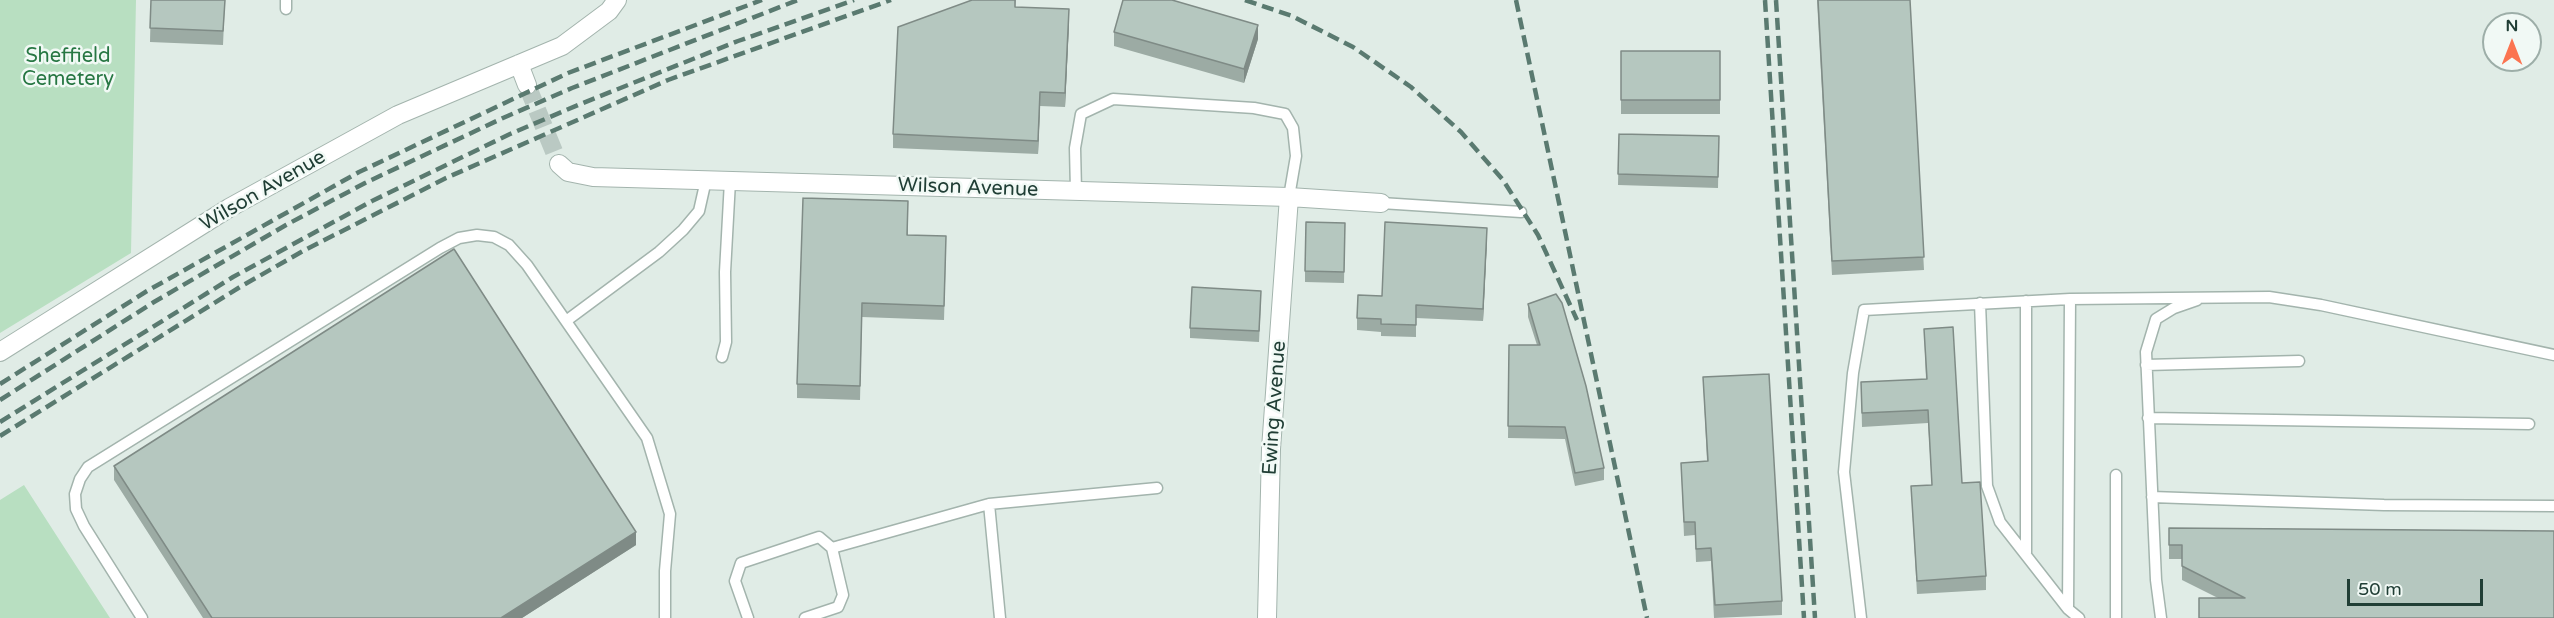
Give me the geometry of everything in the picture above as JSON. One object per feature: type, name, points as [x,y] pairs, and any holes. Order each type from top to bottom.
[{"type":"street","name":"Wilson Avenue","points":[[0,352],[229,208],[398,115],[562,46],[609,11],[617,0]]},
{"type":"street","points":[[519,64],[527,85]]},
{"type":"street","name":"Wilson Avenue","points":[[559,164],[568,172],[586,176],[1289,197],[1381,203]]},
{"type":"street","name":"Ewing Avenue","points":[[1267,618],[1271,449],[1289,197]]},
{"type":"lane","points":[[1076,191],[1075,148],[1081,114],[1113,99],[1254,108],[1285,114],[1293,128],[1296,156],[1289,197]]},
{"type":"lane","points":[[566,321],[659,252],[683,230],[702,205],[706,180]]},
{"type":"lane","points":[[722,357],[726,342],[725,272],[730,181]]},
{"type":"lane","points":[[1381,203],[1521,212]]},
{"type":"lane","points":[[142,618],[84,526],[76,509],[75,494],[80,479],[88,467],[459,238],[477,235],[494,237],[509,244],[527,265],[647,438],[670,514],[665,572],[665,618]]},
{"type":"lane","points":[[2161,618],[2156,580],[2146,352],[2156,319],[2174,308],[2206,297]]},
{"type":"lane","points":[[1861,618],[1844,472],[1852,373],[1864,310],[2070,299],[2269,297],[2321,305],[2554,355]]},
{"type":"lane","points":[[2068,609],[2070,299]]},
{"type":"lane","points":[[2026,301],[2026,553]]},
{"type":"lane","points":[[1980,303],[1987,486],[2001,522],[2068,609],[2079,618]]},
{"type":"lane","points":[[2146,365],[2300,361]]},
{"type":"lane","points":[[2148,418],[2529,424]]},
{"type":"lane","points":[[2116,475],[2116,618]]},
{"type":"lane","points":[[832,548],[988,504],[1157,488]]},
{"type":"lane","points":[[2152,497],[2384,505],[2554,506]]},
{"type":"lane","points":[[988,504],[1000,618]]},
{"type":"lane","points":[[748,618],[735,581],[741,563],[819,537],[832,548],[843,595],[838,607],[805,618]]},
{"type":"green space","name":"Sheffield Cemetery","points":[[0,0],[136,0],[131,253],[0,333]]},
{"type":"green space","points":[[24,485],[110,618],[0,618],[0,500]]},
{"type":"building","points":[[151,0],[225,0],[223,31],[150,28]]},
{"type":"building","points":[[972,0],[1015,0],[1015,7],[1069,9],[1065,93],[1040,92],[1038,141],[893,134],[898,27]]},
{"type":"building","points":[[1123,0],[1172,0],[1258,25],[1244,69],[1114,32]]},
{"type":"building","points":[[1818,0],[1910,0],[1924,257],[1832,261]]},
{"type":"building","points":[[1621,51],[1720,51],[1720,100],[1621,100]]},
{"type":"building","points":[[1619,134],[1719,136],[1718,177],[1618,174]]},
{"type":"building","points":[[803,198],[908,201],[907,235],[946,236],[944,306],[862,303],[860,386],[797,384]]},
{"type":"building","points":[[1306,222],[1345,223],[1344,272],[1305,271]]},
{"type":"building","points":[[1385,222],[1487,228],[1483,309],[1416,305],[1416,325],[1381,324],[1381,319],[1357,318],[1358,295],[1382,296]]},
{"type":"building","points":[[454,249],[636,532],[501,618],[212,618],[114,466]]},
{"type":"building","points":[[1192,287],[1261,291],[1259,331],[1190,328]]},
{"type":"building","points":[[1556,294],[1562,303],[1586,386],[1604,468],[1575,473],[1565,427],[1508,426],[1509,345],[1540,345],[1528,304]]},
{"type":"building","points":[[1953,327],[1962,483],[1980,482],[1986,576],[1917,581],[1911,486],[1932,485],[1928,410],[1862,413],[1861,382],[1927,379],[1924,329]]},
{"type":"building","points":[[1769,374],[1782,601],[1715,605],[1711,548],[1696,549],[1695,522],[1684,522],[1681,463],[1708,461],[1703,377]]},
{"type":"building","points":[[2169,528],[2554,531],[2554,618],[2199,618],[2199,598],[2245,598],[2182,566],[2182,545],[2169,545]]},
{"type":"tunnel","points":[[527,85],[559,164]]},
{"type":"railway","points":[[0,384],[147,291],[359,172],[568,73],[762,0]]},
{"type":"railway","points":[[0,400],[154,302],[286,225],[365,183],[572,88],[798,0]]},
{"type":"railway","points":[[0,422],[233,277],[372,201],[510,134],[578,105],[738,41],[854,0]]},
{"type":"railway","points":[[0,436],[240,287],[303,251],[446,178],[668,80],[891,0]]},
{"type":"railway","points":[[1245,0],[1292,16],[1353,47],[1411,87],[1461,132],[1503,180],[1538,235],[1577,320]]},
{"type":"railway","points":[[1516,0],[1647,618]]},
{"type":"railway","points":[[1765,0],[1804,618]]},
{"type":"railway","points":[[1776,0],[1815,618]]}]
